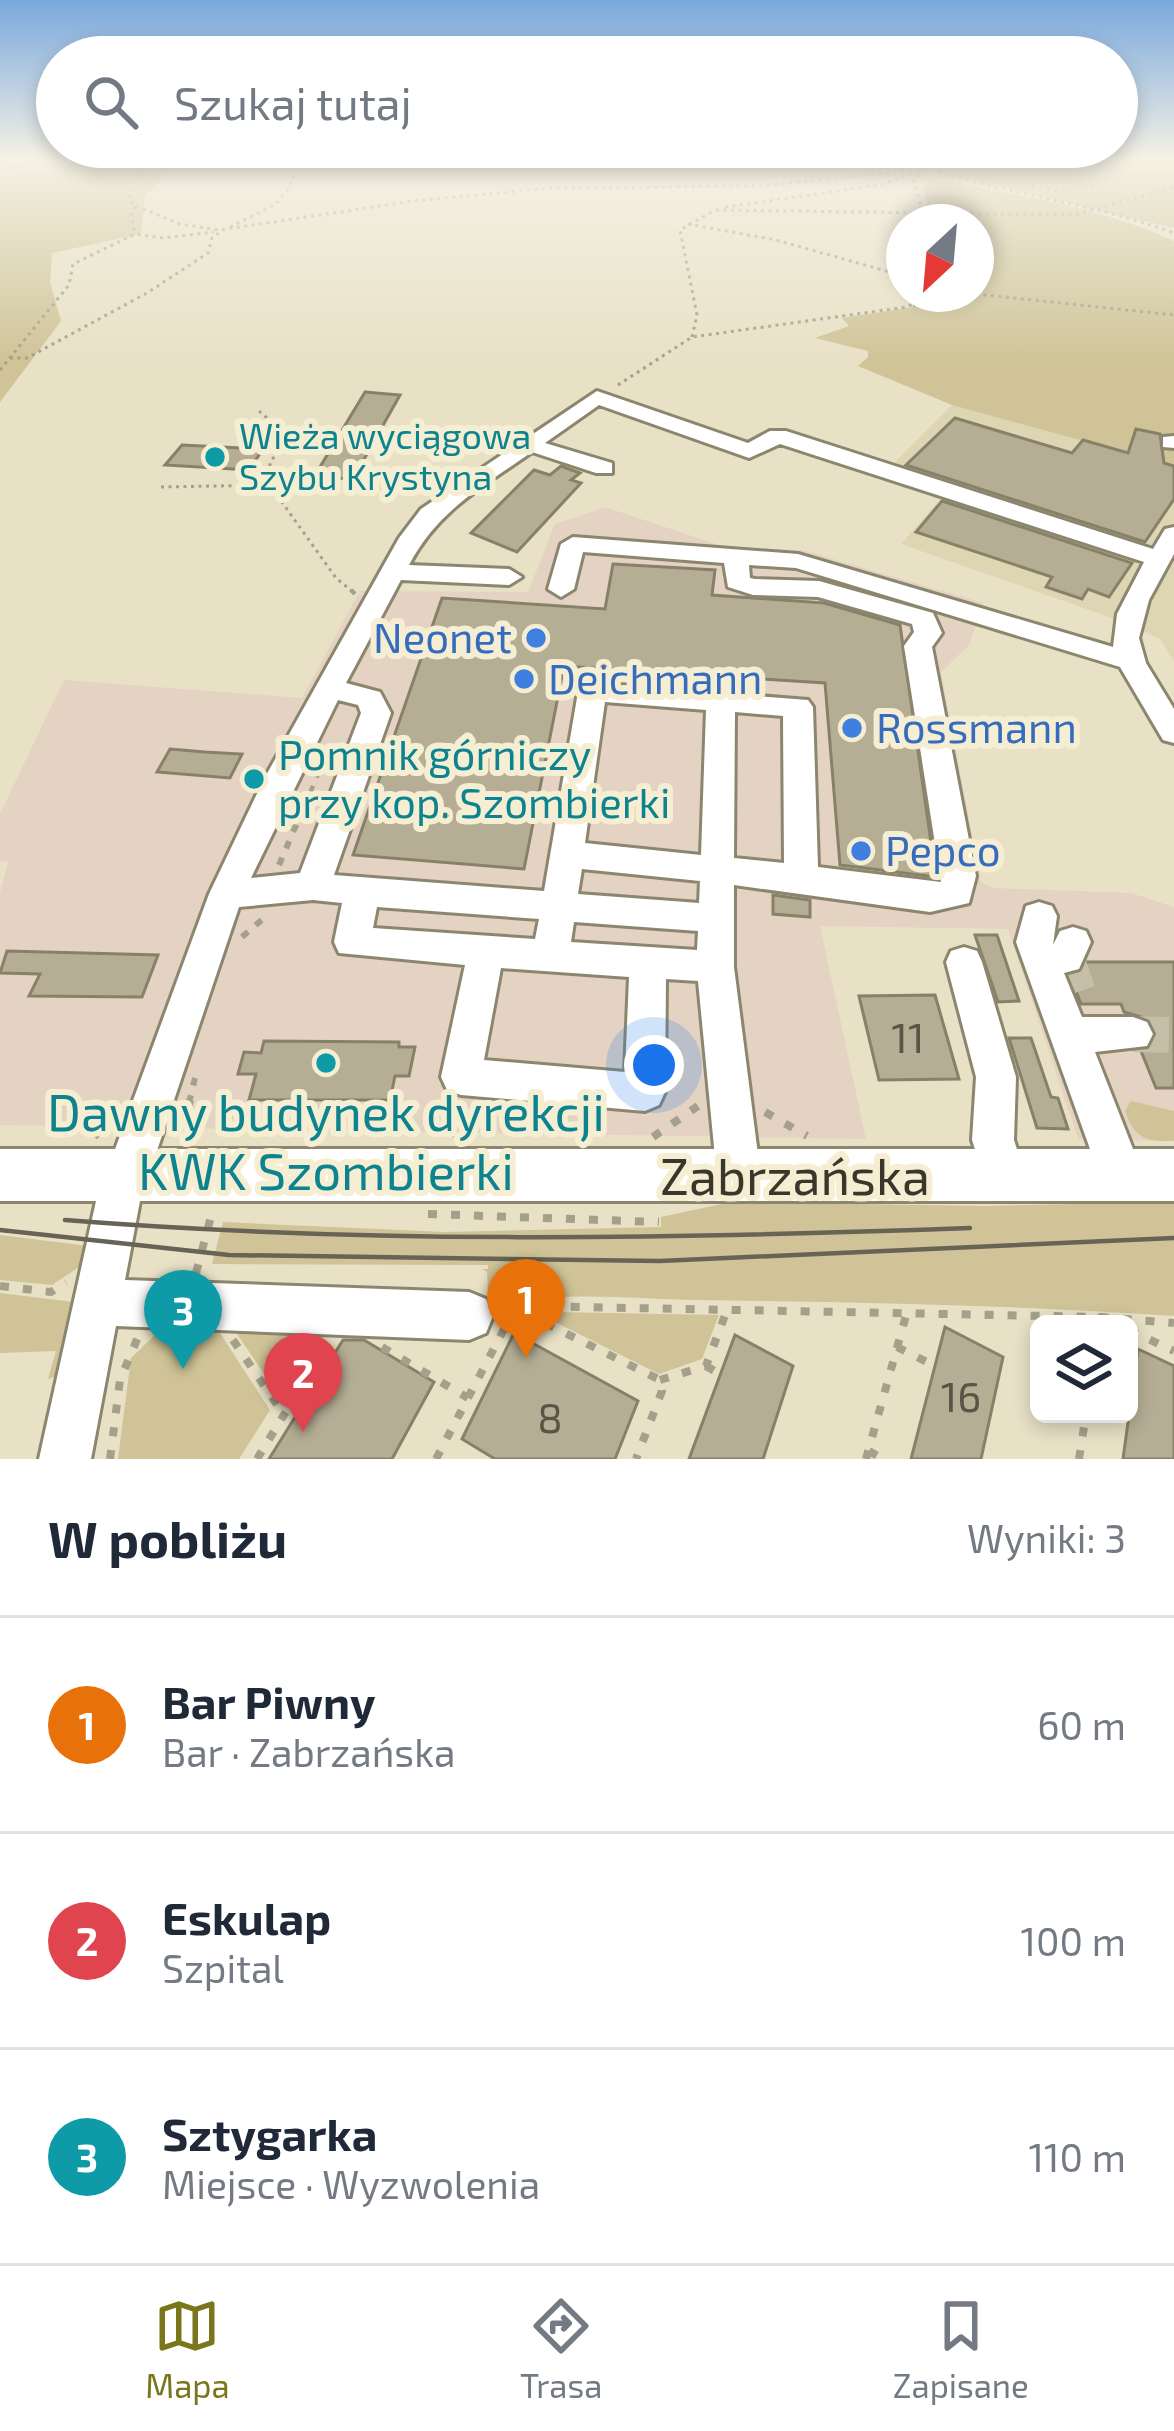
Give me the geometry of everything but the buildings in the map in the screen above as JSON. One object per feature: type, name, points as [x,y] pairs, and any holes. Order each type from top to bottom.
[{"type":"main road","name":"Zabrzańska","points":[[0,1175],[1174,1175]]},
{"type":"street","points":[[65,1459],[84,1289],[226,894],[280,779],[410,538],[429,514],[597,397],[749,451]]},
{"type":"street","points":[[724,473],[749,451],[778,436],[1166,560],[1127,617],[1124,636],[1133,662],[1174,733]]},
{"type":"street","points":[[477,444],[523,447],[604,467]]},
{"type":"street","points":[[560,589],[573,544],[798,561],[1133,662]]},
{"type":"street","points":[[564,854],[801,878],[930,898],[957,893],[959,876],[918,646],[928,633],[924,619],[818,589],[737,582],[736,556]]},
{"type":"street","points":[[394,572],[509,577]]},
{"type":"street","points":[[298,880],[376,713],[370,699],[330,688]]},
{"type":"street","points":[[551,955],[592,692],[799,706],[801,878]]},
{"type":"street","points":[[721,701],[713,918],[739,1178]]},
{"type":"street","points":[[226,894],[298,880],[362,892],[713,918]]},
{"type":"street","points":[[362,892],[352,943],[715,968]]},
{"type":"street","points":[[1039,916],[1034,942],[1095,1027],[1122,1177]]},
{"type":"street","points":[[486,951],[461,1077],[644,1092],[648,962]]},
{"type":"street","points":[[964,962],[997,1077],[993,1140],[1004,1177]]},
{"type":"street","points":[[84,1289],[152,1304],[203,1289],[344,1309],[469,1316]]},
{"type":"path","points":[[134,226],[136,234]]},
{"type":"path","points":[[196,226],[226,230]]},
{"type":"path","points":[[10,358],[27,358],[147,293],[208,253],[212,238],[235,226]]},
{"type":"path","points":[[0,370],[68,285],[73,264],[136,234],[164,238],[251,226]]},
{"type":"path","points":[[683,226],[680,230],[697,315],[692,337]]},
{"type":"path","points":[[702,226],[776,240],[886,271]]},
{"type":"path","points":[[994,296],[1174,315]]},
{"type":"path","points":[[597,397],[692,337],[886,310]]},
{"type":"path","points":[[260,411],[285,434],[264,477],[268,485],[336,578],[373,610]]},
{"type":"path","points":[[161,487],[268,485]]},
{"type":"path","points":[[298,880],[281,854],[327,753]]},
{"type":"path","points":[[236,946],[259,921],[274,913]]},
{"type":"path","points":[[201,1059],[186,1115],[188,1131],[203,1147]]},
{"type":"path","points":[[631,1138],[652,1138],[708,1100]]},
{"type":"path","points":[[749,1103],[814,1141]]},
{"type":"path","points":[[454,1128],[457,1113]]},
{"type":"path","points":[[451,1143],[470,1141]]},
{"type":"path","points":[[212,1211],[231,1211]]},
{"type":"path","points":[[410,1214],[659,1222]]},
{"type":"path","points":[[0,1286],[51,1292],[84,1289]]},
{"type":"path","points":[[203,1289],[284,1415]]},
{"type":"path","points":[[110,1459],[112,1419],[124,1369],[152,1304]]},
{"type":"path","points":[[527,1306],[541,1321],[660,1381],[706,1366],[720,1374]]},
{"type":"path","points":[[469,1316],[527,1306],[1030,1318]]},
{"type":"path","points":[[436,1459],[516,1308]]},
{"type":"path","points":[[706,1366],[728,1308]]},
{"type":"path","points":[[257,1459],[344,1309]]},
{"type":"path","points":[[884,1459],[867,1455],[908,1312]]},
{"type":"path","points":[[1138,1322],[1174,1323]]},
{"type":"path","points":[[1138,1334],[1174,1351]]},
{"type":"path","points":[[377,1345],[468,1398]]},
{"type":"path","points":[[898,1347],[935,1366]]},
{"type":"path","points":[[638,1458],[662,1391],[660,1381]]},
{"type":"path","points":[[1078,1459],[1084,1423]]},
{"type":"shaded area","points":[[0,226],[142,226],[141,234],[52,253],[50,282],[61,321],[0,402]]},
{"type":"shaded area","points":[[994,226],[1136,226],[1174,241],[1174,466],[952,405],[858,366],[868,351],[815,338],[849,326],[842,318],[886,311],[994,312]]},
{"type":"shaded area","points":[[952,405],[1174,466],[1174,661],[1160,639],[1115,619],[901,544],[944,495],[883,474]]},
{"type":"shaded area","points":[[605,507],[728,548],[802,550],[984,603],[969,645],[941,672],[981,882],[993,888],[1131,893],[1174,907],[1174,1141],[1078,1139],[1008,929],[820,926],[866,1139],[0,1125],[0,893],[8,862],[0,861],[0,814],[64,680],[302,698],[360,591],[528,592],[555,524]]},
{"type":"shaded area","points":[[1131,1101],[1174,1111],[1174,1141],[1138,1133],[1125,1111]]},
{"type":"shaded area","points":[[731,1202],[984,1206],[1174,1202],[1174,1316],[592,1296],[489,1308],[487,1272],[482,1269],[488,1265],[212,1264],[223,1222],[445,1232],[661,1227],[661,1217]]},
{"type":"shaded area","points":[[0,1235],[88,1246],[82,1265],[52,1285],[0,1280]]},
{"type":"shaded area","points":[[0,1293],[74,1302],[60,1375],[48,1379],[56,1351],[0,1353]]},
{"type":"shaded area","points":[[555,1312],[719,1315],[702,1359],[659,1374],[553,1321]]},
{"type":"shaded area","points":[[332,1323],[283,1402],[233,1328]]},
{"type":"shaded area","points":[[218,1330],[270,1410],[239,1459],[118,1459],[131,1358],[157,1333]]},
{"type":"tunnel","points":[[1066,958],[1082,1004]]},
{"type":"tunnel","points":[[1133,1034],[1174,1035]]},
{"type":"tram line","points":[[65,1220],[404,1236],[744,1235],[970,1228]]},
{"type":"tram line","points":[[0,1230],[229,1255],[660,1261],[1174,1238]]},
{"type":"place","name":"Wieża wyciągowa Szybu Krystyna","points":[[215,457]]},
{"type":"place","name":"Neonet","points":[[536,638]]},
{"type":"place","name":"Deichmann","points":[[524,679]]},
{"type":"place","name":"Rossmann","points":[[852,728]]},
{"type":"place","name":"Pomnik górniczy przy kop. Szombierki","points":[[254,779]]},
{"type":"place","name":"Pepco","points":[[861,851]]},
{"type":"place","name":"Dawny budynek dyrekcji KWK Szombierki","points":[[326,1063]]},
{"type":"place","name":"Bar Piwny","points":[[526,1358]]},
{"type":"place","name":"Sztygarka","points":[[183,1369]]},
{"type":"place","name":"Eskulap","points":[[303,1432]]}]
